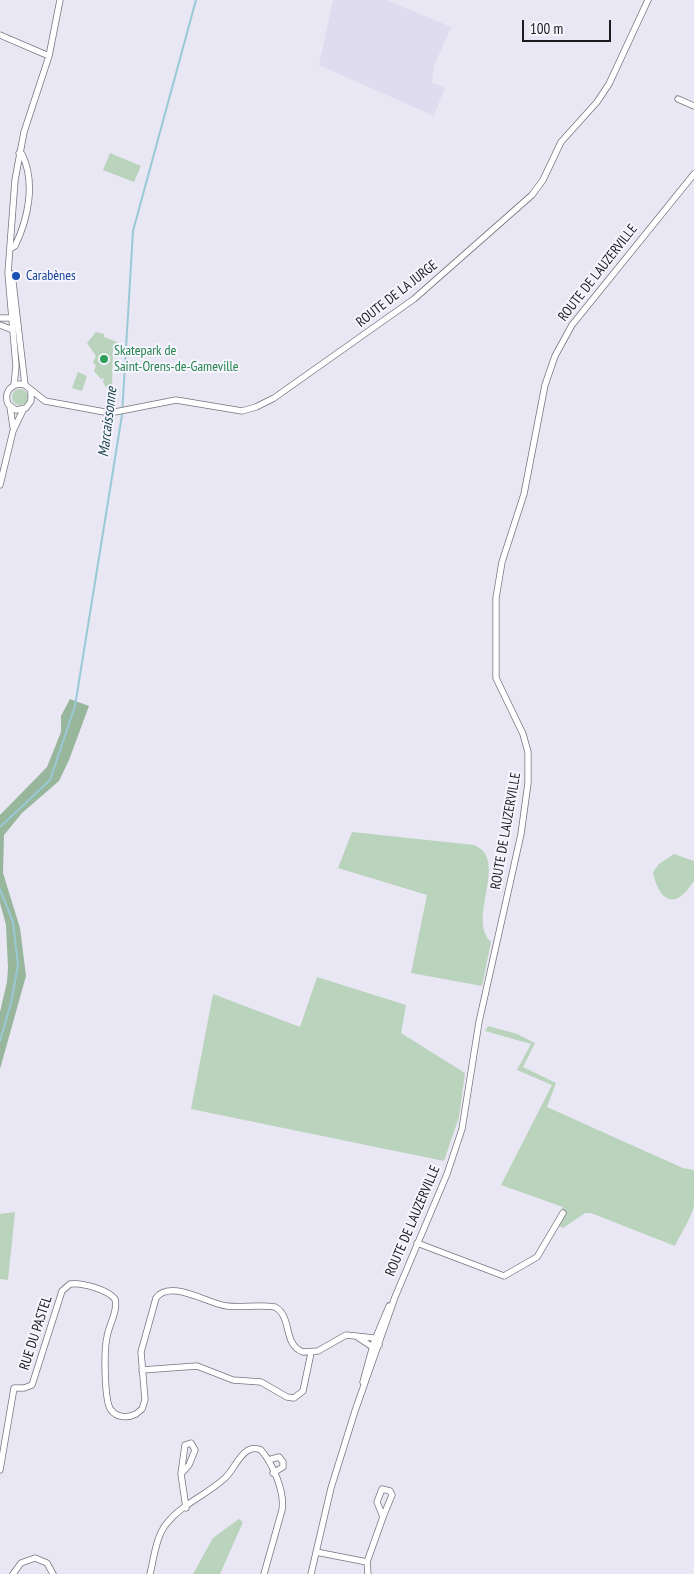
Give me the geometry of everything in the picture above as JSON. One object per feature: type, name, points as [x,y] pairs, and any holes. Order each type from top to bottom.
[{"type":"street","points":[[13,430],[26,408],[31,392],[25,386],[10,267],[19,153],[28,116],[49,56],[60,0]]},
{"type":"street","name":"ROUTE DE LA JURGE","points":[[31,392],[45,401],[102,412],[116,412],[176,400],[235,410],[256,407],[274,398],[414,299],[532,195],[543,180],[561,142],[597,102],[609,84],[648,0]]},
{"type":"street","points":[[0,35],[49,56]]},
{"type":"street","points":[[678,99],[694,106]]},
{"type":"street","points":[[10,249],[15,246],[21,234],[29,206],[25,164],[22,154],[19,153]]},
{"type":"street","name":"ROUTE DE LAUZERVILLE","points":[[311,1574],[331,1488],[376,1343],[416,1243],[448,1174],[462,1129],[480,1022],[525,811],[529,761],[523,734],[496,678],[496,598],[502,562],[524,494],[541,399],[555,356],[572,325],[694,174]]},
{"type":"street","points":[[0,393],[14,385],[16,366],[8,272],[10,267]]},
{"type":"street","points":[[0,318],[12,318],[18,322]]},
{"type":"street","points":[[0,325],[13,330]]},
{"type":"street","points":[[14,385],[25,386]]},
{"type":"street","points":[[0,485],[13,430],[13,417],[6,394],[8,390]]},
{"type":"street","points":[[0,399],[9,405],[26,408]]},
{"type":"street","name":"ROUTE DE LA JURGE","points":[[26,408],[45,401]]},
{"type":"street","points":[[416,1243],[504,1276],[537,1257],[563,1213]]},
{"type":"street","name":"RUE DU PASTEL","points":[[0,1470],[14,1388],[24,1388],[32,1385],[62,1291],[70,1284],[77,1283],[107,1293],[115,1299],[116,1309],[106,1339],[105,1361],[108,1404],[112,1412],[117,1415],[130,1417],[142,1409],[145,1400],[142,1370],[144,1338],[156,1298],[165,1291],[199,1296],[225,1306],[275,1307],[285,1317],[294,1346],[300,1351],[311,1353]]},
{"type":"street","points":[[142,1370],[197,1366],[233,1380],[261,1382],[287,1397],[294,1398],[303,1391],[311,1353],[318,1352],[342,1336],[356,1336],[376,1343]]},
{"type":"street","points":[[181,1474],[189,1465],[195,1450],[191,1443],[185,1445],[181,1474],[186,1508]]},
{"type":"street","points":[[150,1574],[163,1528],[171,1519],[224,1479],[249,1449],[261,1450],[268,1460],[281,1493],[283,1504],[264,1574]]},
{"type":"street","points":[[268,1460],[279,1457],[283,1462],[282,1467],[274,1473]]},
{"type":"street","points":[[368,1574],[367,1562],[383,1516]]},
{"type":"street","points":[[316,1552],[367,1562]]},
{"type":"street","points":[[13,1574],[21,1563],[35,1558],[47,1563],[53,1574]]},
{"type":"shaded area","points":[[333,0],[387,0],[451,27],[434,66],[432,83],[445,87],[434,116],[319,65]]},
{"type":"green space","points":[[110,153],[141,166],[134,182],[103,170]]},
{"type":"green space","name":"Skatepark de Saint-Orens-de-Gameville","points":[[96,332],[104,334],[104,337],[117,342],[113,351],[112,388],[107,389],[103,382],[104,378],[101,379],[94,371],[96,366],[93,362],[96,356],[87,343]]},
{"type":"green space","points":[[78,372],[87,376],[82,391],[72,388]]},
{"type":"green space","points":[[17,389],[23,389],[28,394],[26,403],[17,405],[12,400],[12,394]]},
{"type":"green space","points":[[70,699],[89,706],[59,781],[22,813],[4,835],[3,873],[20,928],[26,976],[0,1069],[0,1012],[7,982],[8,968],[6,925],[0,903],[0,815],[47,767],[61,732],[61,716]]},
{"type":"green space","points":[[352,832],[474,845],[484,852],[488,863],[489,876],[483,919],[485,932],[491,942],[482,986],[411,973],[427,895],[338,868]]},
{"type":"green space","points":[[674,854],[694,861],[694,881],[680,897],[669,899],[658,887],[653,872],[659,864]]},
{"type":"green space","points":[[317,977],[406,1005],[401,1033],[465,1073],[459,1117],[444,1161],[191,1109],[213,994],[300,1027]]},
{"type":"green space","points":[[488,1026],[517,1034],[535,1043],[523,1067],[556,1083],[547,1107],[683,1168],[694,1170],[694,1206],[675,1246],[591,1213],[585,1213],[563,1228],[553,1223],[563,1207],[501,1185],[552,1085],[517,1070],[531,1044],[485,1031]]},
{"type":"green space","points":[[15,1212],[8,1280],[0,1279],[0,1214]]},
{"type":"green space","points":[[239,1519],[243,1522],[220,1574],[193,1574],[213,1538]]},
{"type":"waterway","name":"Marcaissonne","points":[[0,827],[50,780],[75,706],[122,415],[133,231],[196,0]]},
{"type":"waterway","name":"Marcaissonne","points":[[0,889],[13,922],[18,965],[11,1003],[0,1041]]},
{"type":"place","name":"Carabènes","points":[[16,276]]},
{"type":"place","name":"Skatepark de Saint-Orens-de-Gameville","points":[[104,359]]}]
